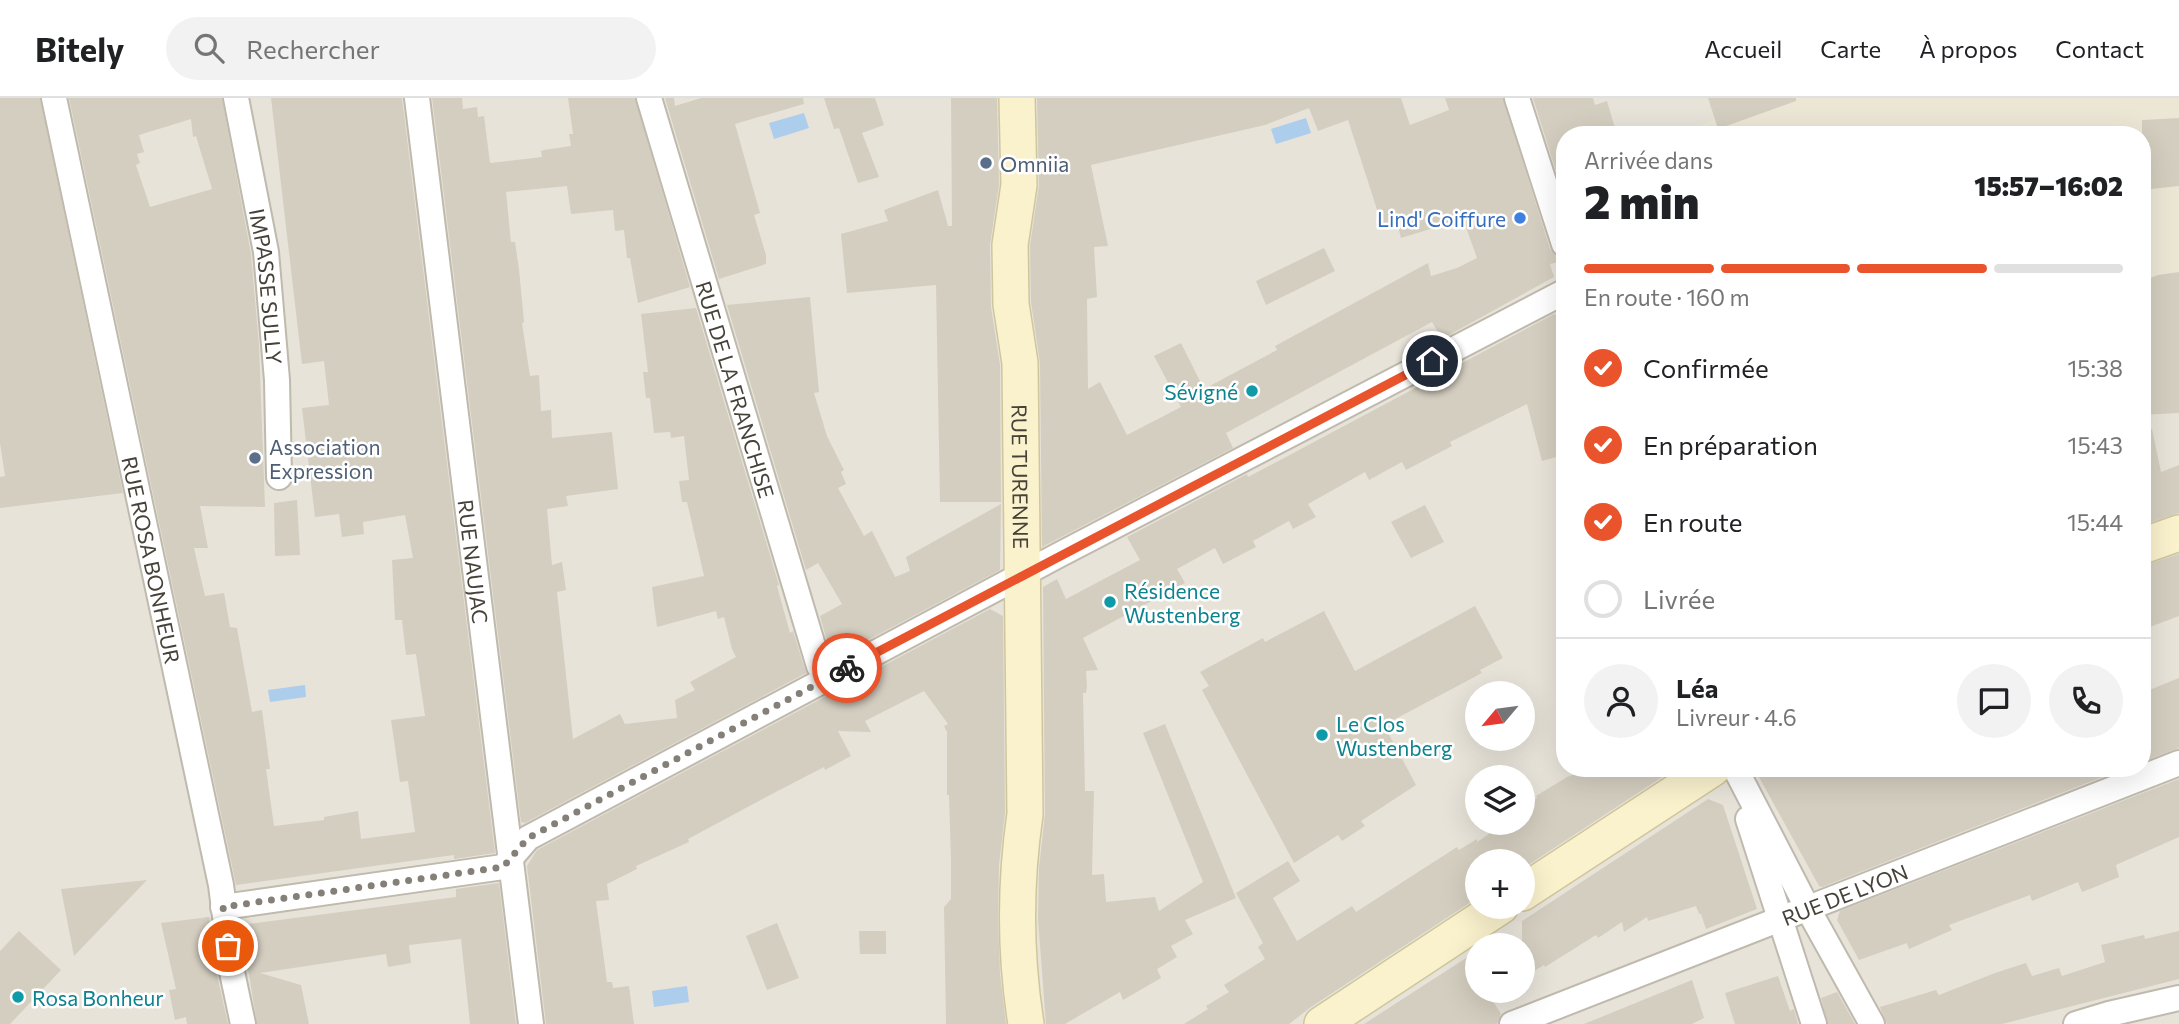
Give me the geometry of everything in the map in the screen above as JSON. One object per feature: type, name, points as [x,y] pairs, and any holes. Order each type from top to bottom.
[{"type":"street","name":"RUE ROSA BONHEUR","points":[[54,98],[195,765],[243,1024]]},
{"type":"street","name":"IMPASSE SULLY","points":[[236,98],[266,252],[277,380],[279,477]]},
{"type":"street","name":"RUE NAUJAC","points":[[416,98],[531,1024]]},
{"type":"street","name":"RUE DE LA FRANCHISE","points":[[649,98],[819,666],[826,679]]},
{"type":"street","name":"RUE TURENNE","points":[[1017,98],[1018,186],[1010,245],[1011,304],[1020,363],[1025,814],[1018,862],[1020,982],[1026,1024]]},
{"type":"street","points":[[1517,98],[1556,219]]},
{"type":"street","points":[[223,907],[503,867],[528,838],[1556,296]]},
{"type":"street","points":[[2151,543],[2179,533]]},
{"type":"street","name":"RUE DE LYON","points":[[2151,774],[2179,763]]},
{"type":"street","points":[[1535,884],[1699,777]]},
{"type":"street","points":[[1737,777],[1814,1024]]},
{"type":"street","points":[[1739,777],[1872,1024]]},
{"type":"street","name":"RUE DE LYON","points":[[1511,1024],[2143,777]]},
{"type":"street","points":[[1322,1024],[1481,919]]},
{"type":"street","points":[[2076,1024],[2179,998]]},
{"type":"shaded area","points":[[0,98],[2179,98],[2179,1024],[0,1024]]},
{"type":"shaded area","points":[[1708,98],[2179,98],[2179,388],[2151,390],[2151,126],[1698,126],[1715,120]]},
{"type":"water","points":[[804,113],[809,128],[774,139],[769,123]]},
{"type":"water","points":[[1306,118],[1311,133],[1276,144],[1271,129]]},
{"type":"water","points":[[305,685],[306,697],[270,702],[268,690]]},
{"type":"water","points":[[687,986],[689,1002],[654,1007],[652,991]]},
{"type":"building","points":[[0,98],[40,98],[123,493],[0,508],[0,477],[5,476],[0,443]]},
{"type":"building","points":[[69,98],[222,98],[251,254],[259,345],[265,507],[200,506],[208,548],[194,548],[205,596],[224,593],[230,627],[237,628],[252,712],[262,710],[274,826],[324,820],[324,817],[358,811],[361,839],[415,832],[408,781],[400,782],[391,720],[425,716],[416,654],[406,655],[402,620],[395,620],[392,560],[413,558],[405,515],[363,522],[364,534],[342,537],[339,514],[315,517],[302,408],[329,405],[324,361],[302,364],[271,98],[402,98],[495,853],[454,859],[454,855],[236,885]],"holes":[[[191,119],[193,137],[196,136],[212,189],[150,207],[136,165],[140,163],[137,154],[144,152],[139,135]]]},
{"type":"building","points":[[432,98],[462,98],[463,109],[477,107],[478,117],[484,116],[490,163],[542,157],[541,151],[571,146],[569,134],[573,134],[568,98],[635,98],[690,287],[638,303],[630,258],[627,258],[624,230],[615,231],[613,210],[571,214],[567,186],[506,192],[511,242],[515,242],[519,269],[522,323],[530,376],[539,375],[541,411],[551,410],[552,438],[612,432],[618,489],[566,496],[568,506],[547,509],[552,565],[562,562],[566,590],[557,592],[573,739],[620,714],[625,724],[677,718],[675,700],[695,690],[690,682],[736,657],[724,617],[718,619],[716,611],[657,627],[652,587],[704,576],[687,502],[682,502],[679,481],[689,480],[684,436],[671,438],[670,432],[654,433],[650,398],[646,398],[643,372],[648,372],[641,314],[696,308],[779,585],[777,586],[790,633],[793,631],[806,673],[525,823],[521,822]]},
{"type":"building","points":[[665,98],[674,98],[675,106],[701,98],[803,98],[804,104],[735,124],[760,213],[754,215],[766,255],[766,264],[719,279]]},
{"type":"building","points":[[824,98],[875,98],[884,125],[862,133],[879,177],[858,183],[839,128],[834,129]]},
{"type":"building","points":[[951,98],[997,98],[999,184],[990,245],[991,307],[1000,365],[1001,502],[940,502],[936,285],[847,293],[841,234],[888,221],[884,210],[938,190],[948,226],[952,226]]},
{"type":"building","points":[[1037,98],[1401,98],[1410,125],[1449,110],[1445,98],[1503,98],[1550,249],[1556,255],[1556,263],[1550,264],[1554,277],[1442,339],[1432,322],[1226,433],[1233,448],[1042,547],[1040,363],[1031,302],[1030,246],[1039,185]],"holes":[[[1309,108],[1318,131],[1348,120],[1383,228],[1397,223],[1401,238],[1463,219],[1477,258],[1431,276],[1428,263],[1275,346],[1277,350],[1204,389],[1181,343],[1154,356],[1181,407],[1127,435],[1100,382],[1088,389],[1087,299],[1097,297],[1094,247],[1108,246],[1091,165],[1265,125]]]},
{"type":"building","points":[[1533,98],[1593,98],[1595,105],[1607,101],[1614,126],[1556,126],[1556,171]]},
{"type":"building","points":[[1708,98],[1796,98],[1796,101],[1726,126],[1717,126]]},
{"type":"building","points":[[2179,118],[2179,186],[2151,189],[2151,126],[2142,126],[2142,120]]},
{"type":"building","points":[[1324,248],[1335,271],[1266,305],[1256,281]]},
{"type":"building","points":[[2179,272],[2179,413],[2151,415],[2151,278]]},
{"type":"building","points":[[810,297],[819,392],[814,393],[827,436],[844,470],[841,472],[846,484],[838,488],[864,536],[872,531],[895,577],[910,571],[906,557],[1001,504],[1000,570],[832,659],[820,616],[842,604],[818,563],[806,570],[727,305]]},
{"type":"building","points":[[1556,315],[1556,457],[1542,461],[1527,404],[1450,442],[1452,446],[1406,470],[1402,462],[1369,480],[1365,472],[1308,504],[1316,517],[1293,529],[1289,521],[1253,541],[1256,547],[1223,564],[1215,548],[1177,569],[1185,583],[1083,638],[1098,670],[1086,671],[1087,686],[1086,693],[1083,693],[1085,791],[1094,791],[1092,875],[1104,874],[1106,902],[1155,897],[1159,911],[1203,882],[1143,733],[1165,724],[1236,898],[1185,920],[1193,934],[1171,946],[1177,957],[1157,969],[1161,978],[1123,1000],[1120,992],[1065,1024],[1046,1024],[1038,919],[1039,868],[1045,814],[1043,587],[1057,579],[1066,599],[1140,560],[1127,537],[1247,474],[1248,477]]},
{"type":"building","points":[[2151,429],[2161,472],[2179,465],[2179,513],[2151,522]]},
{"type":"building","points":[[297,500],[300,555],[275,556],[274,503]]},
{"type":"building","points":[[1425,505],[1444,542],[1411,558],[1391,522]]},
{"type":"building","points":[[2179,554],[2179,616],[2151,627],[2151,563]]},
{"type":"building","name":"Le Clos Wustenberg","points":[[1475,606],[1503,658],[1480,670],[1482,673],[1384,725],[1416,785],[1361,821],[1365,826],[1342,841],[1338,835],[1294,863],[1202,690],[1209,686],[1200,672],[1263,638],[1265,642],[1324,611],[1355,671]]},
{"type":"building","points":[[990,609],[1003,616],[1005,813],[999,865],[998,919],[1000,974],[1006,1024],[946,1024],[944,907],[951,899],[947,732],[944,726],[948,724],[924,691],[865,721],[871,732],[838,731],[851,756],[772,794],[688,839],[689,842],[636,866],[637,869],[607,884],[609,900],[596,901],[607,982],[612,982],[613,988],[629,986],[634,1024],[546,1024],[527,866],[537,850]]},
{"type":"building","points":[[2179,678],[2179,748],[2151,759],[2151,689]]},
{"type":"building","points":[[1567,777],[1662,777],[1535,860],[1535,849],[1465,849],[1465,906],[1289,1024],[1184,1024],[1229,992],[1224,985],[1265,959],[1258,947],[1263,943],[1236,893],[1288,861],[1300,881],[1273,898],[1297,941],[1352,906],[1356,912],[1457,847],[1459,850],[1488,835],[1535,835],[1536,796]]},
{"type":"building","points":[[1759,777],[2102,777],[1822,887],[1819,886]]},
{"type":"building","points":[[2179,779],[2179,837],[2116,865],[2119,877],[2095,887],[2082,892],[2078,882],[2032,901],[2030,895],[1949,925],[1952,930],[1909,949],[1907,943],[1859,960],[1837,920],[1840,911]]},
{"type":"building","points":[[1708,799],[1723,805],[1757,909],[1706,929],[1696,906],[1648,921],[1647,917],[1624,932],[1622,922],[1598,938],[1596,935],[1545,967],[1544,965],[1535,970],[1535,933],[1522,933],[1522,921],[1535,919],[1535,912]]},
{"type":"building","points":[[147,880],[74,956],[61,889]]},
{"type":"building","points":[[499,883],[516,1024],[470,1024],[461,939],[409,945],[411,963],[388,967],[386,954],[260,973],[301,985],[309,1024],[257,1024],[241,925],[456,897],[456,889]]},
{"type":"building","points":[[209,917],[217,975],[228,1024],[187,1024],[186,1017],[175,1020],[169,990],[176,989],[161,923]]},
{"type":"building","points":[[777,923],[799,978],[767,990],[746,936]]},
{"type":"building","name":"Rosa Bonheur","points":[[19,931],[61,970],[10,1024],[0,1024],[0,951]]},
{"type":"building","points":[[859,931],[886,931],[886,954],[860,954]]},
{"type":"building","points":[[2179,931],[2179,979],[2002,1024],[1887,1024],[1880,1007],[1936,990],[1939,995],[2026,963],[2032,976],[2059,968],[2062,976],[2105,962],[2101,945],[2144,935],[2145,939]]},
{"type":"building","points":[[1465,959],[1465,1003],[1494,1003],[1501,1014],[1497,1024],[1364,1024]]},
{"type":"building","points":[[1778,976],[1790,1011],[1794,1009],[1798,1024],[1735,1024],[1725,993]]},
{"type":"building","points":[[1692,980],[1704,1018],[1692,1024],[1584,1024]]},
{"type":"building","points":[[1837,992],[1855,1024],[1828,1024],[1821,998]]},
{"type":"way so far","points":[[228,946],[223,907],[503,867],[528,838],[847,668]]},
{"type":"place","name":"Omniia","points":[[986,163]]},
{"type":"place","name":"Lind' Coiffure","points":[[1520,218]]},
{"type":"place","name":"Sévigné","points":[[1252,391]]},
{"type":"place","name":"Association Expression","points":[[255,458]]},
{"type":"place","name":"Résidence Wustenberg","points":[[1110,602]]},
{"type":"place","name":"Le Clos Wustenberg","points":[[1322,735]]},
{"type":"place","name":"Rosa Bonheur","points":[[18,997]]},
{"type":"route","points":[[847,668],[1432,361]]}]
